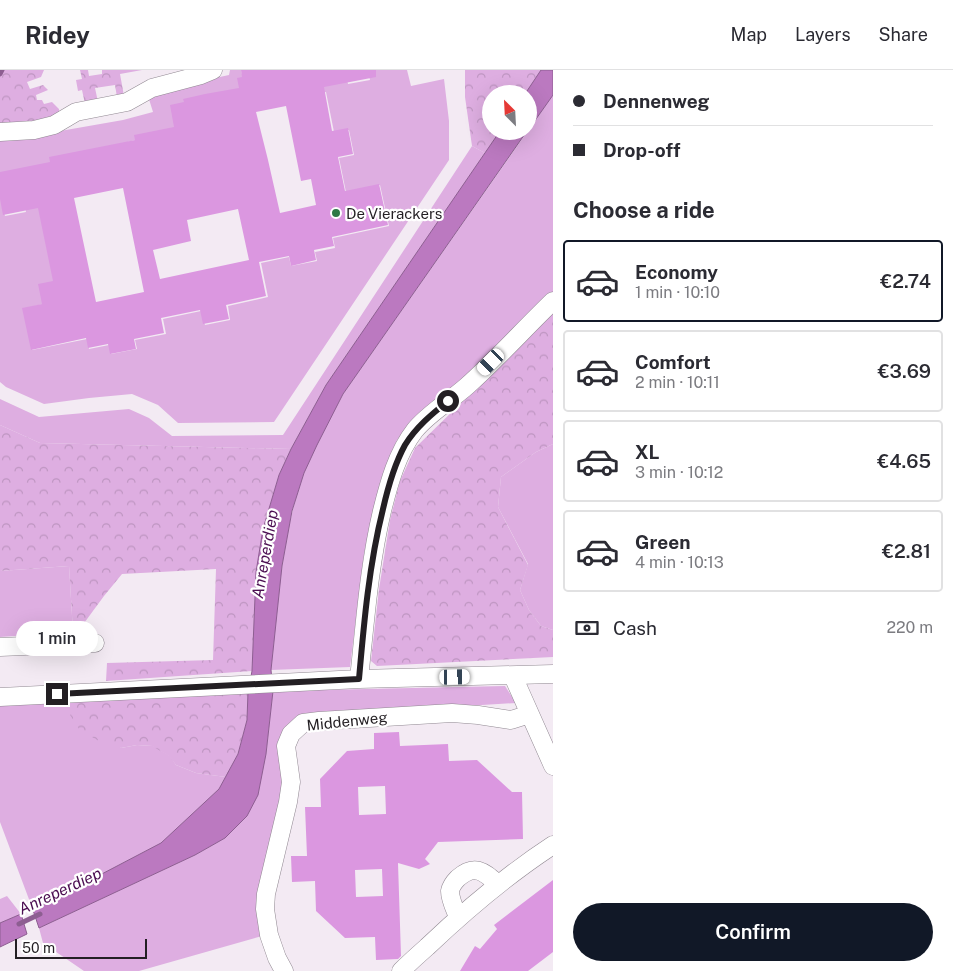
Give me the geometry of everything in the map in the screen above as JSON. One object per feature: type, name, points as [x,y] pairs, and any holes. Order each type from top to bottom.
[{"type":"street","points":[[0,132],[34,130],[54,124],[76,112],[127,102],[152,88],[213,70]]},
{"type":"street","points":[[359,679],[373,556],[390,479],[405,446],[416,429],[466,387],[553,301]]},
{"type":"street","points":[[0,647],[95,643]]},
{"type":"street","points":[[0,697],[359,679],[553,674]]},
{"type":"street","points":[[513,676],[553,766]]},
{"type":"street","name":"Middenweg","points":[[284,971],[269,935],[265,910],[266,894],[291,782],[286,746],[290,734],[303,723],[318,721],[452,713],[511,720],[530,714]]},
{"type":"street","points":[[401,971],[458,917],[498,884],[553,845]]},
{"type":"street","points":[[458,917],[450,890],[456,880],[464,873],[475,869],[485,873],[498,884]]},
{"type":"green space","points":[[0,70],[44,70],[41,77],[27,82],[30,89],[43,85],[48,90],[36,95],[37,100],[42,100],[44,104],[52,102],[59,109],[59,114],[50,120],[0,127]]},
{"type":"green space","points":[[80,70],[88,70],[89,76],[102,74],[102,70],[142,70],[120,74],[124,96],[117,97],[115,85],[95,88],[98,102],[85,104],[82,90],[78,91],[76,80],[82,79]]},
{"type":"green space","points":[[230,70],[241,70],[246,92],[175,128],[52,163],[0,174],[0,139],[26,137],[123,120],[153,112],[148,96],[187,84],[229,75]]},
{"type":"green space","points":[[407,70],[411,86],[444,79],[449,121],[449,160],[274,422],[178,423],[158,405],[132,394],[44,404],[6,387],[0,382],[0,195],[5,216],[26,212],[25,207],[38,204],[54,282],[43,304],[23,309],[32,350],[87,339],[89,349],[109,345],[111,354],[137,349],[135,340],[166,334],[163,319],[201,311],[205,325],[230,320],[228,306],[268,297],[261,263],[289,257],[291,266],[317,261],[315,252],[335,248],[333,238],[389,226],[380,185],[360,190],[347,197],[339,158],[354,155],[349,130],[334,132],[326,92],[311,95],[308,82],[346,74],[348,84],[370,80],[368,71]]},
{"type":"green space","points":[[465,70],[541,70],[531,85],[482,85],[482,140],[494,140],[485,153],[472,146],[465,97]]},
{"type":"green space","points":[[553,95],[553,293],[465,377],[421,413],[397,440],[381,479],[364,554],[350,667],[271,670],[278,595],[290,521],[304,473],[317,443],[343,394],[521,140],[538,140],[538,116]]},
{"type":"green space","points":[[472,146],[485,153],[326,385],[291,449],[40,443],[0,425],[0,399],[39,417],[129,409],[149,418],[172,436],[283,435]]},
{"type":"green space","points":[[553,313],[553,444],[536,452],[501,477],[498,507],[528,565],[520,590],[529,610],[541,626],[553,630],[553,657],[377,666],[371,661],[379,589],[390,520],[400,481],[415,448]]},
{"type":"green space","points":[[0,425],[40,443],[291,449],[279,475],[263,529],[256,572],[252,671],[106,681],[107,663],[213,660],[216,569],[122,574],[76,634],[73,632],[69,566],[0,571]]},
{"type":"green space","points":[[553,444],[553,630],[541,626],[529,610],[520,590],[528,564],[498,507],[501,477],[536,452]]},
{"type":"green space","points":[[69,566],[73,632],[0,637],[0,571]]},
{"type":"green space","points":[[505,686],[516,703],[306,716],[300,718],[285,788],[262,936],[139,971],[84,971],[43,943],[39,928],[195,855],[225,838],[247,816],[266,753],[273,691]]},
{"type":"green space","points":[[248,692],[247,720],[238,754],[226,777],[196,773],[176,765],[169,756],[152,746],[137,745],[121,748],[97,740],[79,729],[70,715],[70,702]]},
{"type":"green space","points":[[70,702],[121,748],[137,745],[153,746],[170,756],[176,765],[196,773],[226,777],[219,789],[161,843],[33,910],[0,822],[0,705]]},
{"type":"green space","points":[[7,896],[21,914],[0,923],[0,899]]},
{"type":"water","points":[[541,70],[553,70],[553,95],[538,116],[538,85],[531,85]]},
{"type":"water","points":[[494,140],[521,140],[343,394],[304,473],[292,511],[282,566],[271,670],[273,691],[266,754],[258,795],[247,816],[225,838],[195,855],[39,928],[33,910],[161,843],[219,789],[238,754],[247,720],[248,692],[252,671],[256,572],[263,529],[279,475],[326,385]]},
{"type":"water","points":[[21,914],[27,934],[0,947],[0,923]]},
{"type":"building","name":"De Vierackers","points":[[241,70],[376,70],[376,77],[324,87],[332,131],[348,128],[353,154],[338,157],[345,191],[379,184],[388,225],[332,237],[334,246],[314,250],[316,260],[291,266],[289,256],[259,262],[266,296],[226,305],[229,319],[203,324],[200,310],[161,318],[164,333],[134,339],[136,349],[110,354],[108,344],[88,348],[86,338],[31,350],[22,308],[42,304],[38,284],[53,281],[38,208],[3,215],[0,199],[0,172],[50,162],[49,157],[135,140],[134,135],[174,127],[170,105],[184,102],[183,99],[239,88],[237,78],[242,77]],"holes":[[[286,106],[301,181],[311,179],[316,205],[280,213],[256,112]],[[123,188],[144,292],[96,302],[74,198]],[[238,209],[249,260],[160,279],[153,250],[191,241],[187,220]]]},
{"type":"building","points":[[399,732],[400,746],[448,744],[449,761],[477,760],[512,792],[522,792],[523,839],[438,842],[425,859],[430,864],[419,869],[398,863],[401,956],[398,959],[376,960],[375,937],[345,938],[316,911],[315,881],[292,882],[291,856],[307,856],[305,807],[321,807],[320,779],[347,751],[374,749],[374,733]],"holes":[[[385,786],[386,814],[359,815],[358,787]],[[382,869],[383,896],[356,897],[355,870]]]},
{"type":"building","points":[[553,880],[553,952],[528,971],[460,971],[475,946],[480,949],[497,929],[494,925]]},
{"type":"waterway","points":[[0,74],[2,70]]},
{"type":"waterway","name":"Anreperdiep","points":[[19,924],[40,914]]},
{"type":"place","name":"De Vierackers","points":[[336,213]]},
{"type":"route","points":[[57,694],[359,679],[373,556],[390,479],[405,446],[416,429],[448,401]]}]
